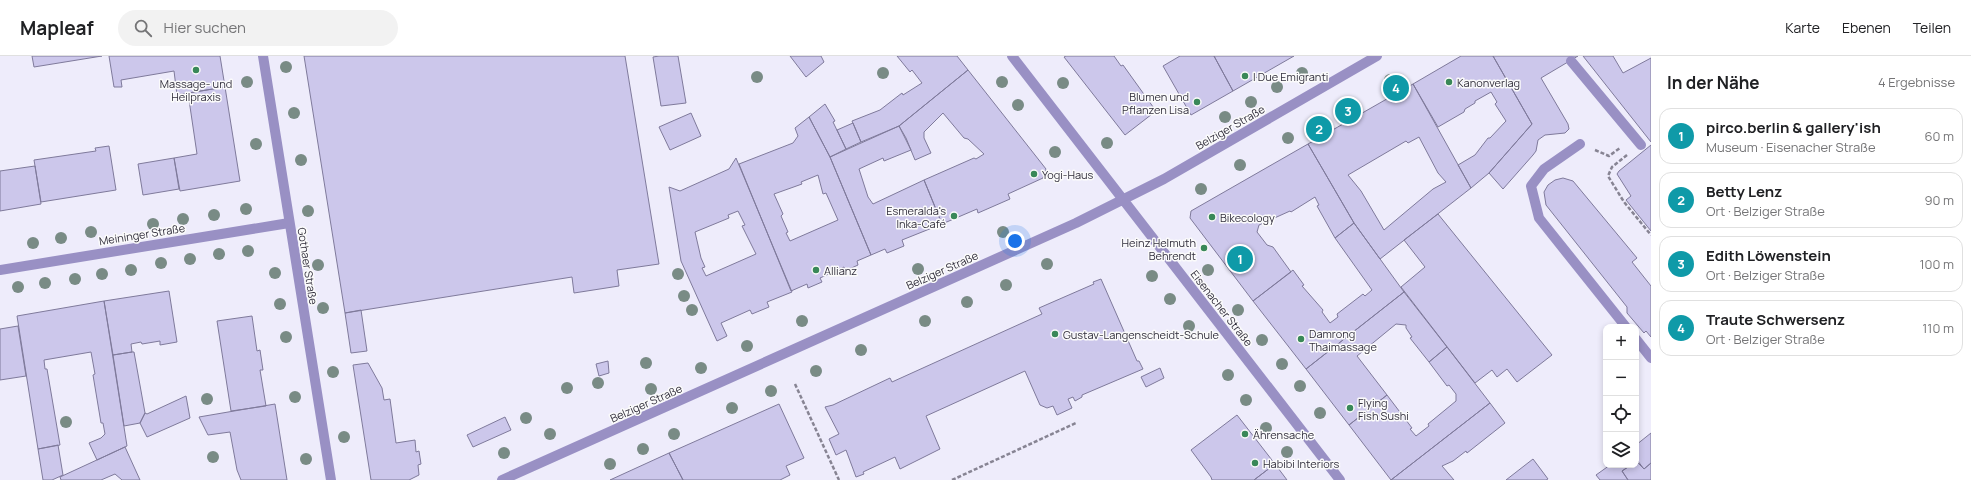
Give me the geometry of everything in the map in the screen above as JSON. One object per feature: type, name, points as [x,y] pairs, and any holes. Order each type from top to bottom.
[{"type":"street","name":"Gothaer Straße","points":[[263,56],[331,480]]},
{"type":"street","name":"Eisenacher Straße","points":[[1012,56],[1340,480]]},
{"type":"street","name":"Belziger Straße","points":[[502,480],[1069,227],[1164,179],[1377,56]]},
{"type":"street","points":[[1571,61],[1641,145]]},
{"type":"street","points":[[1580,144],[1544,169],[1531,186],[1539,218],[1624,324]]},
{"type":"street","name":"Meininger Straße","points":[[0,270],[289,222]]},
{"type":"street","points":[[1639,343],[1651,358]]},
{"type":"path","points":[[1609,156],[1621,149],[1616,143]]},
{"type":"path","points":[[1641,145],[1612,166],[1608,176],[1624,202],[1651,235]]},
{"type":"path","points":[[795,384],[839,480]]},
{"type":"path","points":[[952,480],[1076,423]]},
{"type":"building","points":[[32,56],[102,56],[34,67]]},
{"type":"building","points":[[109,56],[220,56],[225,87],[177,95],[174,71],[121,80],[122,87],[114,87]]},
{"type":"building","points":[[304,56],[625,56],[659,264],[617,270],[619,286],[574,293],[572,277],[345,313]]},
{"type":"building","points":[[678,56],[686,103],[661,106],[653,57]]},
{"type":"building","points":[[790,56],[821,56],[824,62],[806,77]]},
{"type":"building","points":[[897,56],[957,56],[968,70],[899,126],[861,142],[852,121],[880,110],[902,93],[903,95],[922,83],[912,70],[910,72]]},
{"type":"building","points":[[1114,56],[1121,66],[1123,65],[1156,111],[1125,135],[1064,57]]},
{"type":"building","points":[[1180,56],[1214,56],[1233,91],[1191,115],[1163,66]]},
{"type":"building","points":[[1214,56],[1294,56],[1233,91]]},
{"type":"building","points":[[1461,56],[1493,56],[1532,124],[1489,173],[1471,188],[1458,165],[1475,155],[1488,138],[1490,138],[1506,121],[1495,104],[1497,102],[1491,92],[1475,101],[1475,103],[1465,109],[1464,112],[1438,127],[1413,84]]},
{"type":"building","points":[[1493,56],[1578,56],[1541,78],[1568,124],[1569,129],[1565,133],[1545,135],[1538,140],[1536,151],[1503,189],[1489,173],[1532,124]]},
{"type":"building","points":[[1583,56],[1613,56],[1623,73],[1651,58],[1651,142]]},
{"type":"building","points":[[968,70],[1046,169],[1043,178],[1008,194],[1010,199],[978,213],[977,209],[942,224],[924,180],[974,158],[976,159],[984,154],[968,139],[964,138],[943,113],[924,132],[924,138],[931,153],[915,160],[906,138],[899,126]]},
{"type":"building","points":[[1413,84],[1471,188],[1380,259],[1354,223],[1308,144]],"holes":[[[1419,137],[1438,173],[1446,182],[1433,189],[1384,230],[1361,191],[1348,175],[1406,141],[1408,143]]]},
{"type":"building","points":[[225,87],[240,181],[180,191],[174,158],[197,154],[188,93]]},
{"type":"building","points":[[825,104],[835,121],[833,122],[846,149],[830,157],[809,117]]},
{"type":"building","points":[[691,113],[701,136],[670,150],[659,127]]},
{"type":"building","points":[[809,117],[830,157],[871,255],[857,261],[858,265],[845,271],[844,267],[820,278],[822,282],[808,288],[807,284],[791,291],[739,164],[793,143],[798,136],[795,128]],"holes":[[[818,175],[823,194],[826,193],[838,220],[790,241],[781,216],[783,214],[774,194],[802,184],[801,182]]]},
{"type":"building","points":[[853,123],[861,142],[846,149],[837,130]]},
{"type":"building","points":[[899,126],[911,150],[884,161],[883,158],[859,169],[868,197],[873,204],[924,180],[942,224],[902,240],[904,246],[887,253],[885,249],[871,255],[830,157]]},
{"type":"building","points":[[1308,144],[1354,223],[1335,238],[1317,206],[1319,205],[1315,197],[1291,212],[1290,211],[1259,225],[1257,232],[1267,245],[1273,247],[1291,272],[1253,301],[1190,218],[1191,211]]},
{"type":"building","points":[[1651,145],[1651,231],[1626,200],[1631,196],[1617,174]]},
{"type":"building","points":[[109,146],[116,190],[41,202],[34,160],[96,151],[95,148]]},
{"type":"building","points":[[174,158],[179,189],[143,195],[138,164]]},
{"type":"building","points":[[736,158],[792,292],[767,302],[769,307],[752,314],[750,310],[721,323],[727,336],[717,341],[681,261],[669,187],[680,191],[729,169]],"holes":[[[738,211],[745,225],[742,226],[756,254],[706,276],[702,268],[705,267],[701,258],[695,232],[729,218],[728,215]]]},
{"type":"building","points":[[35,166],[41,204],[0,211],[0,171]]},
{"type":"building","points":[[1563,178],[1573,181],[1637,258],[1632,262],[1651,286],[1651,337],[1646,331],[1644,333],[1639,327],[1639,324],[1636,324],[1627,313],[1627,307],[1546,205],[1544,192],[1548,185],[1555,180]]},
{"type":"building","points":[[1438,214],[1552,355],[1517,382],[1507,369],[1497,377],[1492,370],[1475,383],[1401,287],[1425,267],[1404,240]]},
{"type":"building","points":[[1354,223],[1404,292],[1306,369],[1253,301],[1293,270],[1304,285],[1302,286],[1323,310],[1322,312],[1330,323],[1338,317],[1337,314],[1363,294],[1365,296],[1372,290],[1335,238]]},
{"type":"building","points":[[1101,279],[1137,361],[1139,361],[1143,369],[1082,395],[1082,397],[1075,401],[1073,397],[1068,399],[1072,408],[1057,415],[1053,406],[1047,408],[1040,405],[1025,371],[926,416],[940,449],[900,469],[895,457],[863,472],[864,474],[856,477],[846,450],[836,455],[829,439],[839,434],[825,407],[833,405],[890,378],[892,382],[1042,314],[1039,308],[1094,284],[1093,282]]},
{"type":"building","points":[[169,291],[177,342],[160,345],[160,341],[131,344],[132,352],[113,355],[104,301]]},
{"type":"building","points":[[1404,292],[1447,347],[1429,362],[1410,338],[1412,337],[1406,328],[1406,325],[1396,324],[1357,356],[1387,395],[1349,425],[1306,369]]},
{"type":"building","points":[[104,301],[127,446],[97,460],[89,443],[101,438],[105,434],[103,423],[101,423],[93,375],[95,374],[91,352],[44,360],[45,369],[47,369],[60,445],[38,449],[17,316]]},
{"type":"building","points":[[361,310],[367,351],[351,353],[345,313]]},
{"type":"building","points":[[252,316],[257,351],[260,350],[263,370],[260,370],[266,406],[231,411],[217,321]]},
{"type":"building","points":[[18,326],[26,376],[0,380],[0,329]]},
{"type":"building","points":[[1447,347],[1490,403],[1391,480],[1349,425],[1387,395],[1412,428],[1410,429],[1416,436],[1429,426],[1428,424],[1456,401],[1456,394],[1449,385],[1447,386],[1429,362]]},
{"type":"building","points":[[134,352],[145,413],[140,423],[124,426],[113,355]]},
{"type":"building","points":[[608,361],[609,373],[599,376],[596,364]]},
{"type":"building","points":[[368,363],[382,388],[384,400],[390,399],[396,443],[415,440],[416,452],[419,451],[421,464],[418,465],[419,475],[409,480],[371,480],[353,365]]},
{"type":"building","points":[[1160,368],[1164,378],[1146,387],[1141,377]]},
{"type":"building","points":[[186,396],[190,418],[147,437],[140,423],[145,413],[147,414]]},
{"type":"building","points":[[1490,403],[1505,423],[1467,453],[1466,451],[1453,461],[1442,466],[1454,480],[1391,480]]},
{"type":"building","points":[[275,404],[287,480],[241,480],[237,470],[230,432],[208,435],[199,417]]},
{"type":"building","points":[[779,404],[804,458],[786,466],[790,475],[780,480],[683,480],[669,453]]},
{"type":"building","points":[[1237,415],[1275,464],[1254,480],[1212,480],[1191,450]]},
{"type":"building","points":[[505,417],[511,430],[473,447],[467,435]]},
{"type":"building","points":[[1651,433],[1651,463],[1644,469],[1639,464],[1639,443]]},
{"type":"building","points":[[58,445],[63,475],[52,480],[43,480],[38,449]]},
{"type":"building","points":[[125,447],[140,480],[122,480],[115,474],[101,480],[61,480],[60,477]]},
{"type":"building","points":[[669,453],[683,480],[610,480]]},
{"type":"building","points":[[1533,459],[1548,479],[1506,480]]},
{"type":"building","points":[[1639,463],[1644,469],[1651,463],[1651,480],[1628,480],[1622,471],[1626,468],[1639,468]]},
{"type":"building","points":[[1275,464],[1287,480],[1254,480]]},
{"type":"building","points":[[1606,468],[1626,468],[1622,471],[1628,480],[1600,480],[1596,475]]},
{"type":"place","name":"Massage- und Heilpraxis","points":[[196,70]]},
{"type":"place","name":"I Due Emigranti","points":[[1245,76]]},
{"type":"place","name":"Kanonverlag","points":[[1449,82]]},
{"type":"place","name":"Traute Schwersenz","points":[[1396,88]]},
{"type":"place","name":"Blumen und Pflanzen Lisa","points":[[1197,102]]},
{"type":"place","name":"Edith Löwenstein","points":[[1348,111]]},
{"type":"place","name":"Betty Lenz","points":[[1319,129]]},
{"type":"place","name":"Yogi-Haus","points":[[1034,174]]},
{"type":"place","name":"Esmeralda's Inka-Café","points":[[954,216]]},
{"type":"place","name":"Bikecology","points":[[1212,217]]},
{"type":"place","name":"Heinz Helmuth Behrendt","points":[[1204,248]]},
{"type":"place","name":"pirco.berlin & gallery'ish","points":[[1240,259]]},
{"type":"place","name":"Allianz","points":[[816,270]]},
{"type":"place","name":"Gustav-Langenscheidt-Schule","points":[[1055,334]]},
{"type":"place","name":"Damrong Thaimassage","points":[[1301,339]]},
{"type":"place","name":"Flying Fish Sushi","points":[[1350,408]]},
{"type":"place","name":"Ährensache","points":[[1245,434]]},
{"type":"place","name":"Habibi Interiors","points":[[1255,463]]}]
